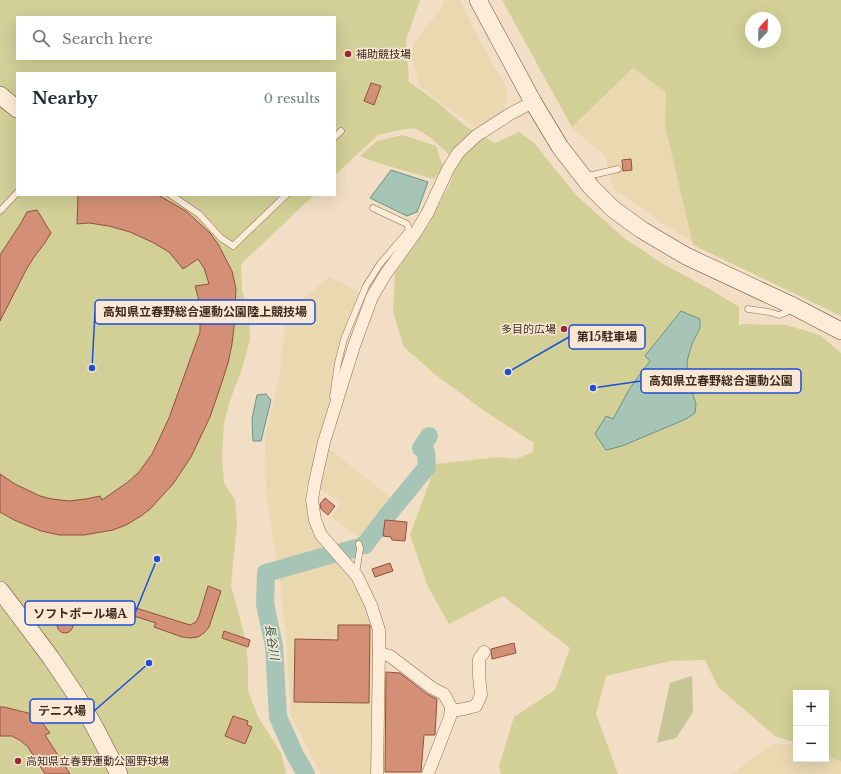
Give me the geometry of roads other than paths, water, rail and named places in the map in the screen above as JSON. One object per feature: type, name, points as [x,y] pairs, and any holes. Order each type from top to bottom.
[{"type":"street","points":[[478,0],[533,102],[560,147],[591,187],[613,209],[642,230],[686,256],[841,331]]},
{"type":"street","points":[[0,95],[16,108]]},
{"type":"street","points":[[377,774],[379,630],[371,605],[357,576],[322,535],[315,520],[312,500],[315,482],[326,436],[354,346],[372,297],[385,275],[416,232],[428,212],[448,169],[458,153],[476,136],[510,114],[533,102]]},
{"type":"street","points":[[0,590],[51,658],[78,698],[119,774]]},
{"type":"street","points":[[450,710],[476,706],[481,695],[479,659],[484,652]]},
{"type":"street","points":[[379,653],[390,656],[432,688],[444,694],[451,707],[450,717],[428,774]]},
{"type":"lane","points":[[336,136],[341,131]]},
{"type":"lane","points":[[583,177],[618,169]]},
{"type":"lane","points":[[0,211],[16,194]]},
{"type":"lane","points":[[173,196],[200,214],[221,238],[233,246],[285,196]]},
{"type":"lane","points":[[326,436],[327,414],[333,395],[338,363],[344,339],[366,286],[380,264],[408,230],[406,224],[373,208]]},
{"type":"lane","points":[[748,309],[779,315],[787,312],[789,305]]},
{"type":"lane","points":[[355,574],[360,549],[359,544]]},
{"type":"waterway","name":"長谷川","points":[[363,545],[365,545],[427,467],[426,452],[421,448],[429,436]]},
{"type":"waterway","name":"長谷川","points":[[342,552],[356,548]]},
{"type":"waterway","name":"長谷川","points":[[306,774],[295,755],[278,717],[274,646],[265,604],[266,573],[333,554]]},
{"type":"place","name":"補助競技場","points":[[348,54]]},
{"type":"place","name":"多目的広場","points":[[564,329]]},
{"type":"place","name":"高知県立春野総合運動公園陸上競技場","points":[[92,368]]},
{"type":"place","name":"第15駐車場","points":[[508,372]]},
{"type":"place","name":"高知県立春野総合運動公園","points":[[593,388]]},
{"type":"place","name":"ソフトボール場A","points":[[157,559]]},
{"type":"place","name":"テニス場","points":[[149,663]]},
{"type":"place","name":"高知県立春野運動公園野球場","points":[[18,761]]}]
